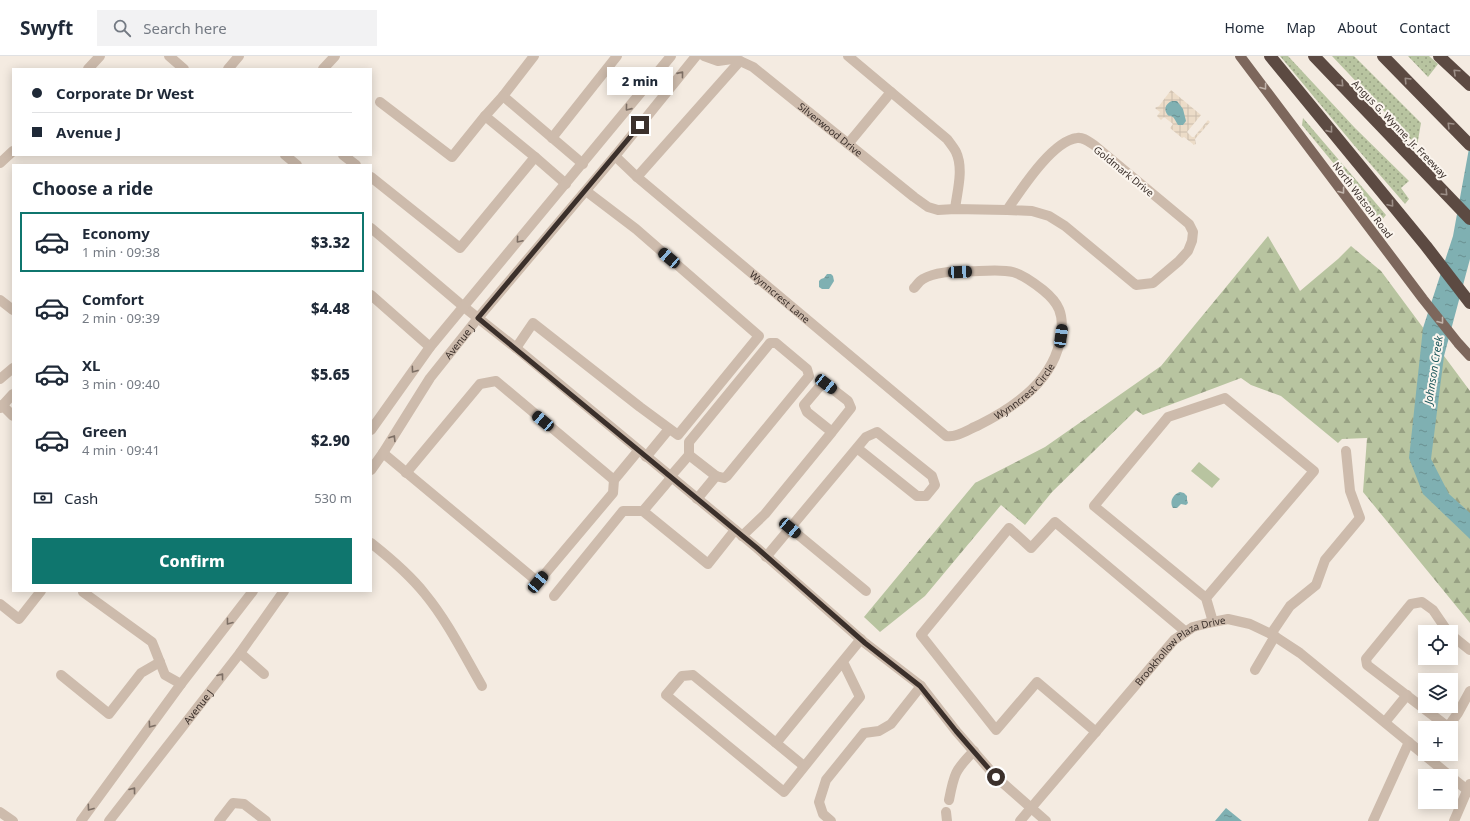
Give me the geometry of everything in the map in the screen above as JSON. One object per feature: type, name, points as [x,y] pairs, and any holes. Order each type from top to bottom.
[{"type":"highway","points":[[1270,56],[1426,246],[1470,303]]},
{"type":"highway","name":"Angus G. Wynne, Jr. Freeway","points":[[1314,56],[1470,219]]},
{"type":"highway","points":[[1383,56],[1470,145]]},
{"type":"highway","points":[[1440,57],[1470,85]]},
{"type":"highway","points":[[1426,246],[1470,290]]},
{"type":"main road","name":"North Watson Road","points":[[1240,56],[1423,299],[1470,356]]},
{"type":"street","points":[[89,68],[100,56]]},
{"type":"street","points":[[169,56],[183,68]]},
{"type":"street","points":[[229,68],[239,56]]},
{"type":"street","points":[[324,68],[334,56]]},
{"type":"street","points":[[380,102],[452,157],[534,56]]},
{"type":"street","points":[[552,138],[617,56]]},
{"type":"street","name":"Avenue J","points":[[372,429],[430,347],[671,56]]},
{"type":"street","name":"Avenue J","points":[[372,469],[430,378],[478,318],[615,156],[696,56]]},
{"type":"street","name":"Silverwood Drive","points":[[704,56],[718,61],[732,59],[753,67],[848,144],[928,206],[938,210],[1032,211],[1049,216],[1064,226],[1136,285],[1153,283],[1179,261],[1188,251],[1192,241],[1193,232],[1191,228]]},
{"type":"street","points":[[848,56],[947,139],[956,152],[959,161],[959,178],[955,209]]},
{"type":"street","points":[[637,177],[740,61]]},
{"type":"street","points":[[848,144],[891,92]]},
{"type":"street","points":[[502,96],[583,164]]},
{"type":"street","points":[[485,116],[566,184]]},
{"type":"street","name":"Goldmark Drive","points":[[1007,210],[1044,160],[1064,144],[1077,138],[1084,139],[1094,145],[1189,224],[1191,228]]},
{"type":"street","points":[[0,163],[12,152]]},
{"type":"street","points":[[345,156],[355,164]]},
{"type":"street","name":"Wynncrest Lane","points":[[615,156],[637,177],[946,436]]},
{"type":"street","points":[[372,178],[460,248],[535,157]]},
{"type":"street","points":[[516,348],[533,323],[678,435],[759,336],[636,229],[586,191]]},
{"type":"street","points":[[372,229],[464,307],[516,348],[738,533],[861,640],[920,686],[996,777],[1046,821]]},
{"type":"street","name":"Wynncrest Circle","points":[[914,288],[922,280],[930,276],[946,273],[1001,270],[1019,273],[1030,280],[1054,299],[1060,312],[1062,327],[1060,345],[1052,365],[1043,379],[1027,394],[998,416],[956,436],[946,436]]},
{"type":"street","points":[[372,297],[430,347]]},
{"type":"street","points":[[0,300],[12,309]]},
{"type":"street","points":[[643,511],[689,454],[689,442],[770,343],[776,343],[807,369],[809,376],[727,476],[724,478],[716,476],[689,454]]},
{"type":"street","points":[[0,379],[12,369]]},
{"type":"street","points":[[406,473],[480,384],[496,381],[614,480]]},
{"type":"street","points":[[554,596],[623,511],[643,511],[708,564],[738,533],[765,514],[832,432],[851,408],[848,401],[826,384],[821,385],[804,405],[807,412],[832,432]]},
{"type":"street","points":[[12,395],[1,406],[12,415]]},
{"type":"street","points":[[1206,598],[1314,471],[1225,398],[1168,417],[1094,506],[1206,598],[1213,622]]},
{"type":"street","points":[[383,453],[538,582],[614,493],[614,480],[669,429]]},
{"type":"street","points":[[766,557],[866,437],[877,432],[932,476],[935,485],[926,496],[917,496],[857,448]]},
{"type":"street","points":[[1255,670],[1290,606],[1316,585],[1325,560],[1360,518],[1350,491],[1346,451]]},
{"type":"street","points":[[697,499],[716,476]]},
{"type":"street","points":[[1096,732],[1037,682],[996,730],[922,635],[1008,528],[1031,548],[1055,522],[1186,632]]},
{"type":"street","points":[[790,528],[866,591]]},
{"type":"street","points":[[372,544],[392,560],[424,593],[441,616],[482,686]]},
{"type":"street","points":[[0,604],[19,619],[41,592]]},
{"type":"street","points":[[83,592],[152,642],[165,675],[181,684]]},
{"type":"street","points":[[81,821],[181,684],[252,592]]},
{"type":"street","name":"Avenue J","points":[[110,821],[240,653],[283,592]]},
{"type":"street","points":[[1443,625],[1433,610],[1422,602],[1411,604],[1366,658],[1367,665],[1448,727],[1458,713],[1470,691]]},
{"type":"street","name":"Brookhollow Plaza Drive","points":[[1020,821],[1174,640],[1193,627],[1213,622],[1231,620],[1250,624],[1273,635],[1300,652],[1442,769]]},
{"type":"street","points":[[776,743],[861,640]]},
{"type":"street","points":[[1458,640],[1470,650]]},
{"type":"street","points":[[240,653],[264,674]]},
{"type":"street","points":[[61,675],[109,714],[141,673],[160,662]]},
{"type":"street","points":[[804,766],[693,675],[682,676],[666,694],[784,792],[860,697],[843,662]]},
{"type":"street","points":[[831,821],[823,814],[819,802],[826,780],[864,733],[879,731],[892,724],[920,686]]},
{"type":"street","points":[[1385,722],[1407,695]]},
{"type":"street","points":[[1373,821],[1409,742]]},
{"type":"street","points":[[949,800],[954,777],[960,765],[974,751]]},
{"type":"street","name":"Brookhollow Plaza Drive","points":[[1458,781],[1469,789]]},
{"type":"street","points":[[1454,821],[1469,789]]},
{"type":"street","points":[[219,821],[233,803],[244,804],[266,821]]},
{"type":"street","points":[[0,812],[13,821]]},
{"type":"green space","points":[[1280,56],[1288,56],[1355,128],[1409,181],[1401,188],[1409,199],[1405,204],[1353,144]]},
{"type":"green space","points":[[1332,56],[1354,56],[1421,123],[1417,146]]},
{"type":"green space","points":[[1408,56],[1429,56],[1438,64],[1428,77]]},
{"type":"green space","points":[[1303,118],[1386,215],[1381,221],[1302,125]]},
{"type":"green space","points":[[1268,236],[1300,291],[1351,246],[1381,271],[1470,391],[1470,623],[1363,492],[1367,438],[1342,439],[1338,443],[1281,396],[1251,385],[1241,378],[1143,415],[1136,410],[1052,492],[1025,525],[1001,505],[925,596],[880,632],[864,617],[975,483],[1045,447],[1161,366]]},
{"type":"green space","points":[[1199,462],[1220,479],[1212,488],[1191,471]]},
{"type":"shaded area","points":[[1171,90],[1201,115],[1187,132],[1192,137],[1194,137],[1208,120],[1210,122],[1195,139],[1196,144],[1193,145],[1184,137],[1182,138],[1170,128],[1173,124],[1164,117],[1161,120],[1157,116],[1160,112],[1155,108],[1159,106]]},
{"type":"water","points":[[1172,101],[1177,101],[1183,109],[1186,121],[1183,125],[1178,125],[1173,117],[1168,115],[1165,110],[1166,106]]},
{"type":"water","name":"Johnson Creek","points":[[1470,143],[1470,259],[1444,356],[1431,459],[1449,494],[1470,513],[1470,539],[1423,494],[1409,458],[1423,328],[1453,236]]},
{"type":"water","points":[[827,274],[831,274],[833,276],[834,281],[829,289],[822,289],[819,287],[819,281]]},
{"type":"water","points":[[1180,492],[1187,496],[1188,503],[1186,505],[1181,504],[1177,508],[1173,508],[1171,503],[1172,498],[1175,494]]},
{"type":"water","points":[[1226,808],[1242,821],[1215,821]]},
{"type":"route","points":[[640,125],[478,318],[757,548],[865,643],[920,686],[956,731],[996,777]]}]
